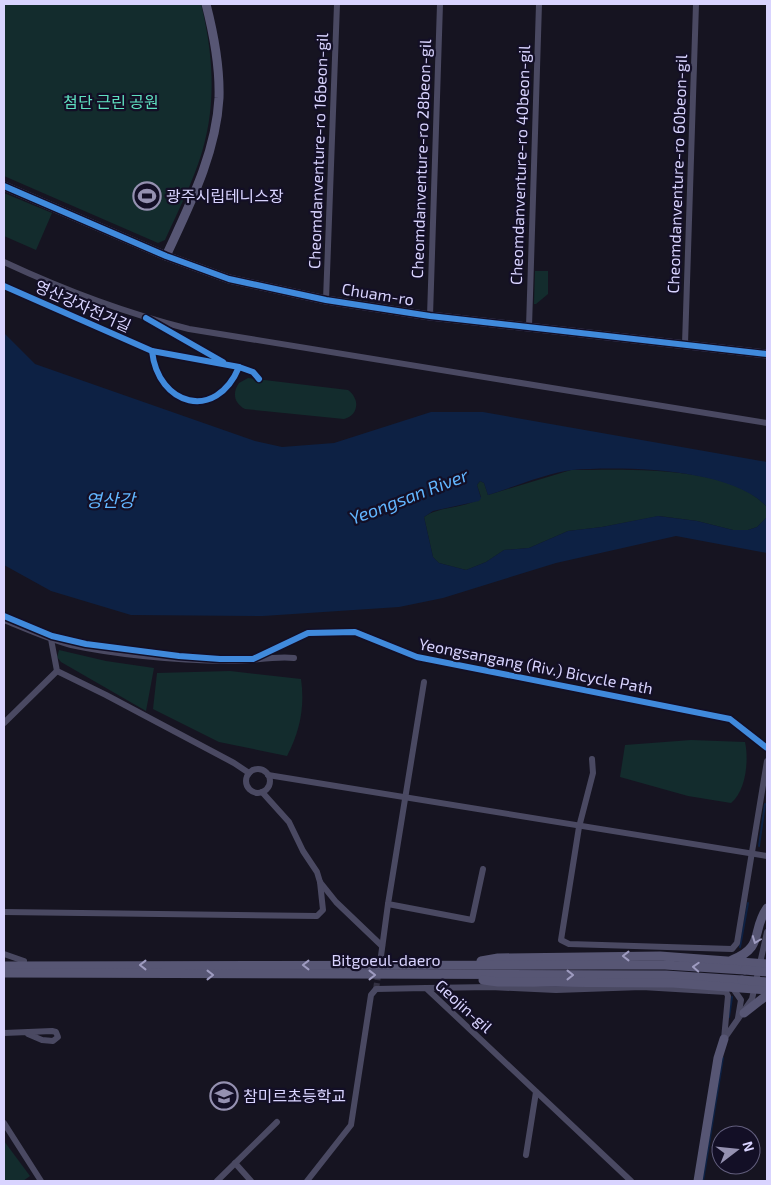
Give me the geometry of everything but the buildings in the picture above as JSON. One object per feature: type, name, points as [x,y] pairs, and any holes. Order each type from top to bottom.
[{"type":"main road","points":[[166,256],[199,180],[214,132],[219,98],[218,70],[215,39],[206,4],[212,4]]},
{"type":"main road","name":"Chuam-ro","points":[[4,186],[166,256],[229,279],[326,300],[430,316],[767,354]]},
{"type":"main road","points":[[731,960],[752,948],[757,938],[762,916],[767,908]]},
{"type":"main road","points":[[455,965],[498,958],[660,956],[731,960],[764,968]]},
{"type":"main road","points":[[4,960],[69,962],[96,965]]},
{"type":"main road","name":"Bitgoeul-daero","points":[[4,966],[665,965],[744,970],[764,968]]},
{"type":"main road","name":"Bitgoeul-daero","points":[[4,973],[96,975],[666,975],[767,982]]},
{"type":"main road","points":[[4,979],[96,975]]},
{"type":"main road","points":[[455,975],[498,982],[673,983],[731,986],[755,988],[766,995],[744,1013]]},
{"type":"main road","points":[[698,1181],[718,1058],[724,1039]]},
{"type":"street","name":"Cheomdanventure-ro 16beon-gil","points":[[326,300],[337,4]]},
{"type":"street","name":"Cheomdanventure-ro 28beon-gil","points":[[430,316],[440,4]]},
{"type":"street","name":"Cheomdanventure-ro 40beon-gil","points":[[529,327],[539,4]]},
{"type":"street","name":"Cheomdanventure-ro 60beon-gil","points":[[685,344],[696,4]]},
{"type":"street","points":[[4,262],[60,288],[146,318],[189,329],[767,423]]},
{"type":"street","points":[[4,620],[71,645],[113,652],[182,659],[232,661],[294,658]]},
{"type":"street","points":[[51,639],[57,671]]},
{"type":"street","points":[[4,723],[57,671]]},
{"type":"street","points":[[57,671],[234,763],[248,773]]},
{"type":"street","points":[[381,956],[424,682]]},
{"type":"street","points":[[592,759],[593,773],[579,827],[560,940],[569,944],[732,949],[737,943],[767,761]]},
{"type":"street","points":[[248,773],[259,769],[268,775],[767,856]]},
{"type":"street","points":[[248,773],[246,780],[248,788],[254,792],[262,792],[268,786],[268,775]]},
{"type":"street","points":[[4,912],[317,916],[323,910],[317,872],[289,822],[262,792]]},
{"type":"street","points":[[388,904],[472,920],[483,869]]},
{"type":"street","points":[[320,882],[336,902],[382,946]]},
{"type":"street","points":[[724,1039],[744,1013],[764,968],[767,932]]},
{"type":"street","points":[[4,954],[24,961]]},
{"type":"street","points":[[731,986],[736,990],[741,1000],[740,1012],[734,1025]]},
{"type":"street","points":[[426,988],[491,987],[556,990],[642,987],[726,992],[728,996],[724,1039]]},
{"type":"street","name":"Geojin-gil","points":[[306,1181],[351,1125],[371,995],[376,988],[426,988],[631,1181]]},
{"type":"street","points":[[4,1033],[28,1034]]},
{"type":"street","points":[[526,1155],[536,1092]]},
{"type":"street","points":[[217,1181],[278,1122]]},
{"type":"street","points":[[4,1123],[41,1181]]},
{"type":"street","points":[[235,1163],[252,1181]]},
{"type":"green space","name":"첨단 근린 공원","points":[[4,4],[201,4],[211,59],[210,115],[202,152],[165,240],[158,243],[4,176]]},
{"type":"green space","points":[[4,193],[52,213],[36,250],[4,236]]},
{"type":"green space","points":[[535,271],[548,271],[548,294],[534,304]]},
{"type":"green space","points":[[248,378],[348,390],[355,398],[355,410],[353,414],[344,419],[245,409],[236,401],[235,390],[239,383]]},
{"type":"green space","points":[[571,470],[647,470],[703,476],[728,483],[750,493],[767,507],[767,517],[757,527],[748,530],[733,530],[697,521],[659,516],[602,527],[568,531],[529,548],[504,550],[486,562],[466,570],[439,563],[433,557],[424,517],[431,513],[467,504],[481,497],[477,485],[480,481],[484,483],[488,495]]},
{"type":"green space","points":[[59,650],[106,661],[154,668],[146,711],[61,662],[57,657]]},
{"type":"green space","points":[[230,671],[301,679],[302,709],[298,728],[287,756],[219,742],[153,709],[157,673]]},
{"type":"green space","points":[[691,740],[745,742],[747,757],[745,775],[740,791],[731,803],[688,796],[620,777],[625,745]]},
{"type":"green space","points":[[4,1141],[30,1176],[23,1181],[4,1181]]},
{"type":"water","name":"영산강","points":[[4,333],[35,364],[255,441],[282,447],[334,443],[431,412],[483,412],[767,462],[767,507],[751,494],[729,484],[676,472],[619,469],[563,471],[488,495],[484,483],[480,481],[477,485],[481,498],[479,501],[433,511],[424,517],[433,557],[439,563],[466,570],[486,562],[504,550],[529,548],[568,531],[602,527],[658,516],[697,521],[733,530],[748,530],[757,527],[767,517],[767,553],[676,536],[556,563],[443,598],[399,607],[263,616],[131,615],[51,591],[4,565]]},
{"type":"waterway","points":[[759,846],[765,804]]},
{"type":"waterway","points":[[740,947],[748,903]]},
{"type":"waterway","points":[[729,1017],[732,997]]},
{"type":"waterway","points":[[703,1181],[723,1058]]},
{"type":"tunnel","points":[[376,989],[379,970]]},
{"type":"cycle path","points":[[4,186],[166,256],[229,279],[326,300],[430,316],[767,354]]},
{"type":"cycle path","name":"영산강자전거길","points":[[4,286],[152,351],[239,367],[253,372],[259,379]]},
{"type":"cycle path","points":[[146,318],[223,362]]},
{"type":"cycle path","points":[[152,351],[157,370],[165,384],[176,395],[189,400],[203,401],[217,395],[229,384],[239,367]]},
{"type":"cycle path","name":"Yeongsangang (Riv.) Bicycle Path","points":[[4,616],[52,636],[86,644],[179,656],[220,659],[253,659],[308,633],[355,632],[417,657],[730,719],[767,748]]},
{"type":"place","name":"광주시립테니스장","points":[[147,196]]},
{"type":"place","name":"참미르초등학교","points":[[224,1096]]},
{"type":"water label","name":"Yeongsan River","points":[[409,497]]}]
